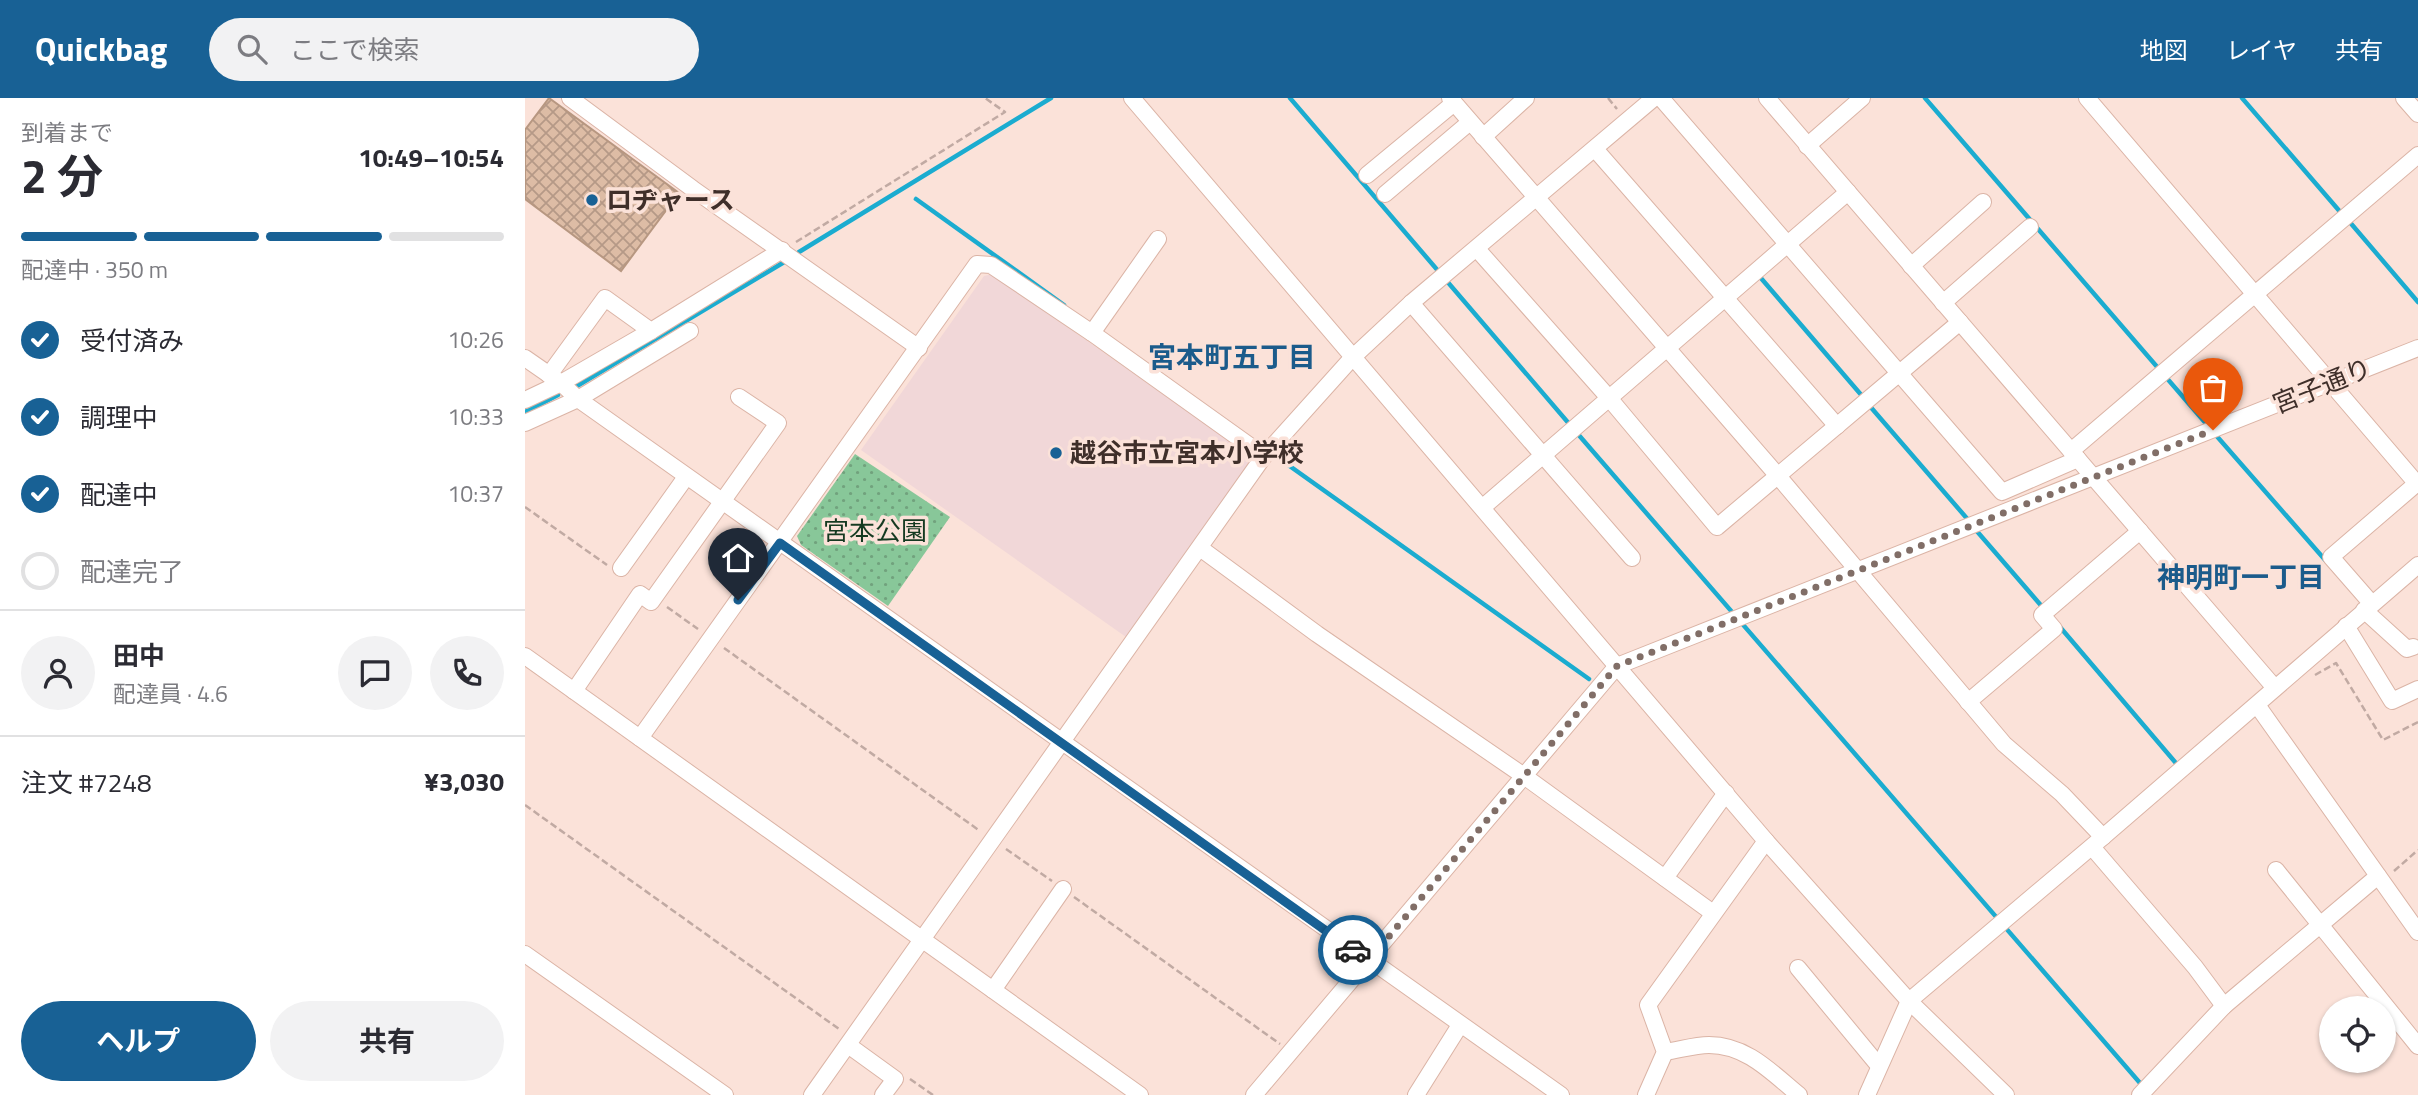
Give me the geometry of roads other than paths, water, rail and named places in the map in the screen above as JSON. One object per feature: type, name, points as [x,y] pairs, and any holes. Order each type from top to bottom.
[{"type":"street","points":[[570,98],[693,189],[919,348]]},
{"type":"street","points":[[1132,98],[1766,841],[1909,1001],[2006,1095]]},
{"type":"street","points":[[1483,137],[1526,98]]},
{"type":"street","points":[[812,1095],[1264,456],[1352,358],[1411,303],[1654,98]]},
{"type":"street","points":[[1661,98],[2002,492],[2074,455],[2255,293],[2418,155]]},
{"type":"street","points":[[1807,146],[1862,98]]},
{"type":"street","points":[[2087,98],[2332,382],[2417,485],[2331,557],[2368,607],[2407,649],[2416,649]]},
{"type":"street","points":[[2404,98],[2418,114]]},
{"type":"street","points":[[1367,176],[1452,100],[1778,476],[2004,744],[2062,794],[2224,1006]]},
{"type":"street","points":[[1777,102],[1807,146],[2275,688]]},
{"type":"street","points":[[1385,194],[1470,122]]},
{"type":"street","points":[[1595,149],[1837,426]]},
{"type":"street","points":[[1483,507],[1848,192]]},
{"type":"street","points":[[1911,266],[1983,202]]},
{"type":"street","points":[[1943,303],[2030,227]]},
{"type":"street","points":[[1092,333],[1158,239]]},
{"type":"street","points":[[1477,249],[1609,398],[1717,527],[1959,322]]},
{"type":"street","points":[[525,400],[555,379],[651,331],[782,250]]},
{"type":"street","points":[[640,738],[977,264],[992,265],[1264,456]]},
{"type":"street","points":[[555,379],[605,298],[651,331]]},
{"type":"street","points":[[1411,303],[1632,558]]},
{"type":"street","points":[[525,422],[578,399],[690,331]]},
{"type":"street","name":"宮子通り","points":[[1254,1095],[1617,666],[2418,348]]},
{"type":"street","points":[[525,358],[686,477],[1561,1095]]},
{"type":"street","points":[[574,691],[640,594],[651,602],[778,423],[739,397]]},
{"type":"street","points":[[618,569],[686,477]]},
{"type":"street","points":[[1968,702],[2053,629],[2042,615],[2140,531]]},
{"type":"street","points":[[1200,548],[1317,634],[1524,776],[1713,913]]},
{"type":"street","points":[[1867,1095],[1909,1001],[2098,842],[2418,565]]},
{"type":"street","points":[[2346,626],[2392,701],[2418,689]]},
{"type":"street","points":[[526,659],[1140,1095]]},
{"type":"street","points":[[2257,705],[2385,874],[2418,932]]},
{"type":"street","points":[[1665,878],[1725,793]]},
{"type":"street","points":[[1646,1095],[1665,1052],[1648,1005],[1766,841]]},
{"type":"street","points":[[2276,870],[2418,1046]]},
{"type":"street","points":[[2140,1095],[2224,1006],[2385,874]]},
{"type":"street","points":[[993,990],[1063,889]]},
{"type":"street","points":[[525,954],[725,1095]]},
{"type":"street","points":[[1798,968],[1879,1066]]},
{"type":"street","points":[[1416,1095],[1460,1026]]},
{"type":"street","points":[[850,1042],[895,1079],[883,1095]]},
{"type":"street","points":[[1665,1052],[1709,1045],[1735,1050],[1764,1065],[1798,1095]]},
{"type":"waterway","points":[[799,252],[1051,98]]},
{"type":"waterway","points":[[1290,98],[1571,426]]},
{"type":"waterway","points":[[1925,98],[2209,427]]},
{"type":"waterway","points":[[2242,98],[2342,214]]},
{"type":"waterway","points":[[916,199],[1064,305]]},
{"type":"waterway","points":[[2348,220],[2418,302]]},
{"type":"waterway","points":[[577,386],[786,261]]},
{"type":"waterway","points":[[1760,277],[1863,397]]},
{"type":"waterway","points":[[525,412],[558,395]]},
{"type":"waterway","points":[[1868,404],[1970,522]]},
{"type":"waterway","points":[[1577,433],[2140,1083]]},
{"type":"waterway","points":[[2214,433],[2326,561]]},
{"type":"waterway","points":[[1270,452],[1589,679]]},
{"type":"waterway","points":[[1975,529],[2045,610]]},
{"type":"waterway","points":[[2060,627],[2175,762]]},
{"type":"place","name":"ロヂャース","points":[[592,200]]},
{"type":"place","name":"越谷市立宮本小学校","points":[[1056,453]]},
{"type":"district","name":"宮本町五丁目","points":[[1232,357]]},
{"type":"district","name":"神明町一丁目","points":[[2241,577]]},
{"type":"park label","name":"宮本公園","points":[[875,531]]}]
